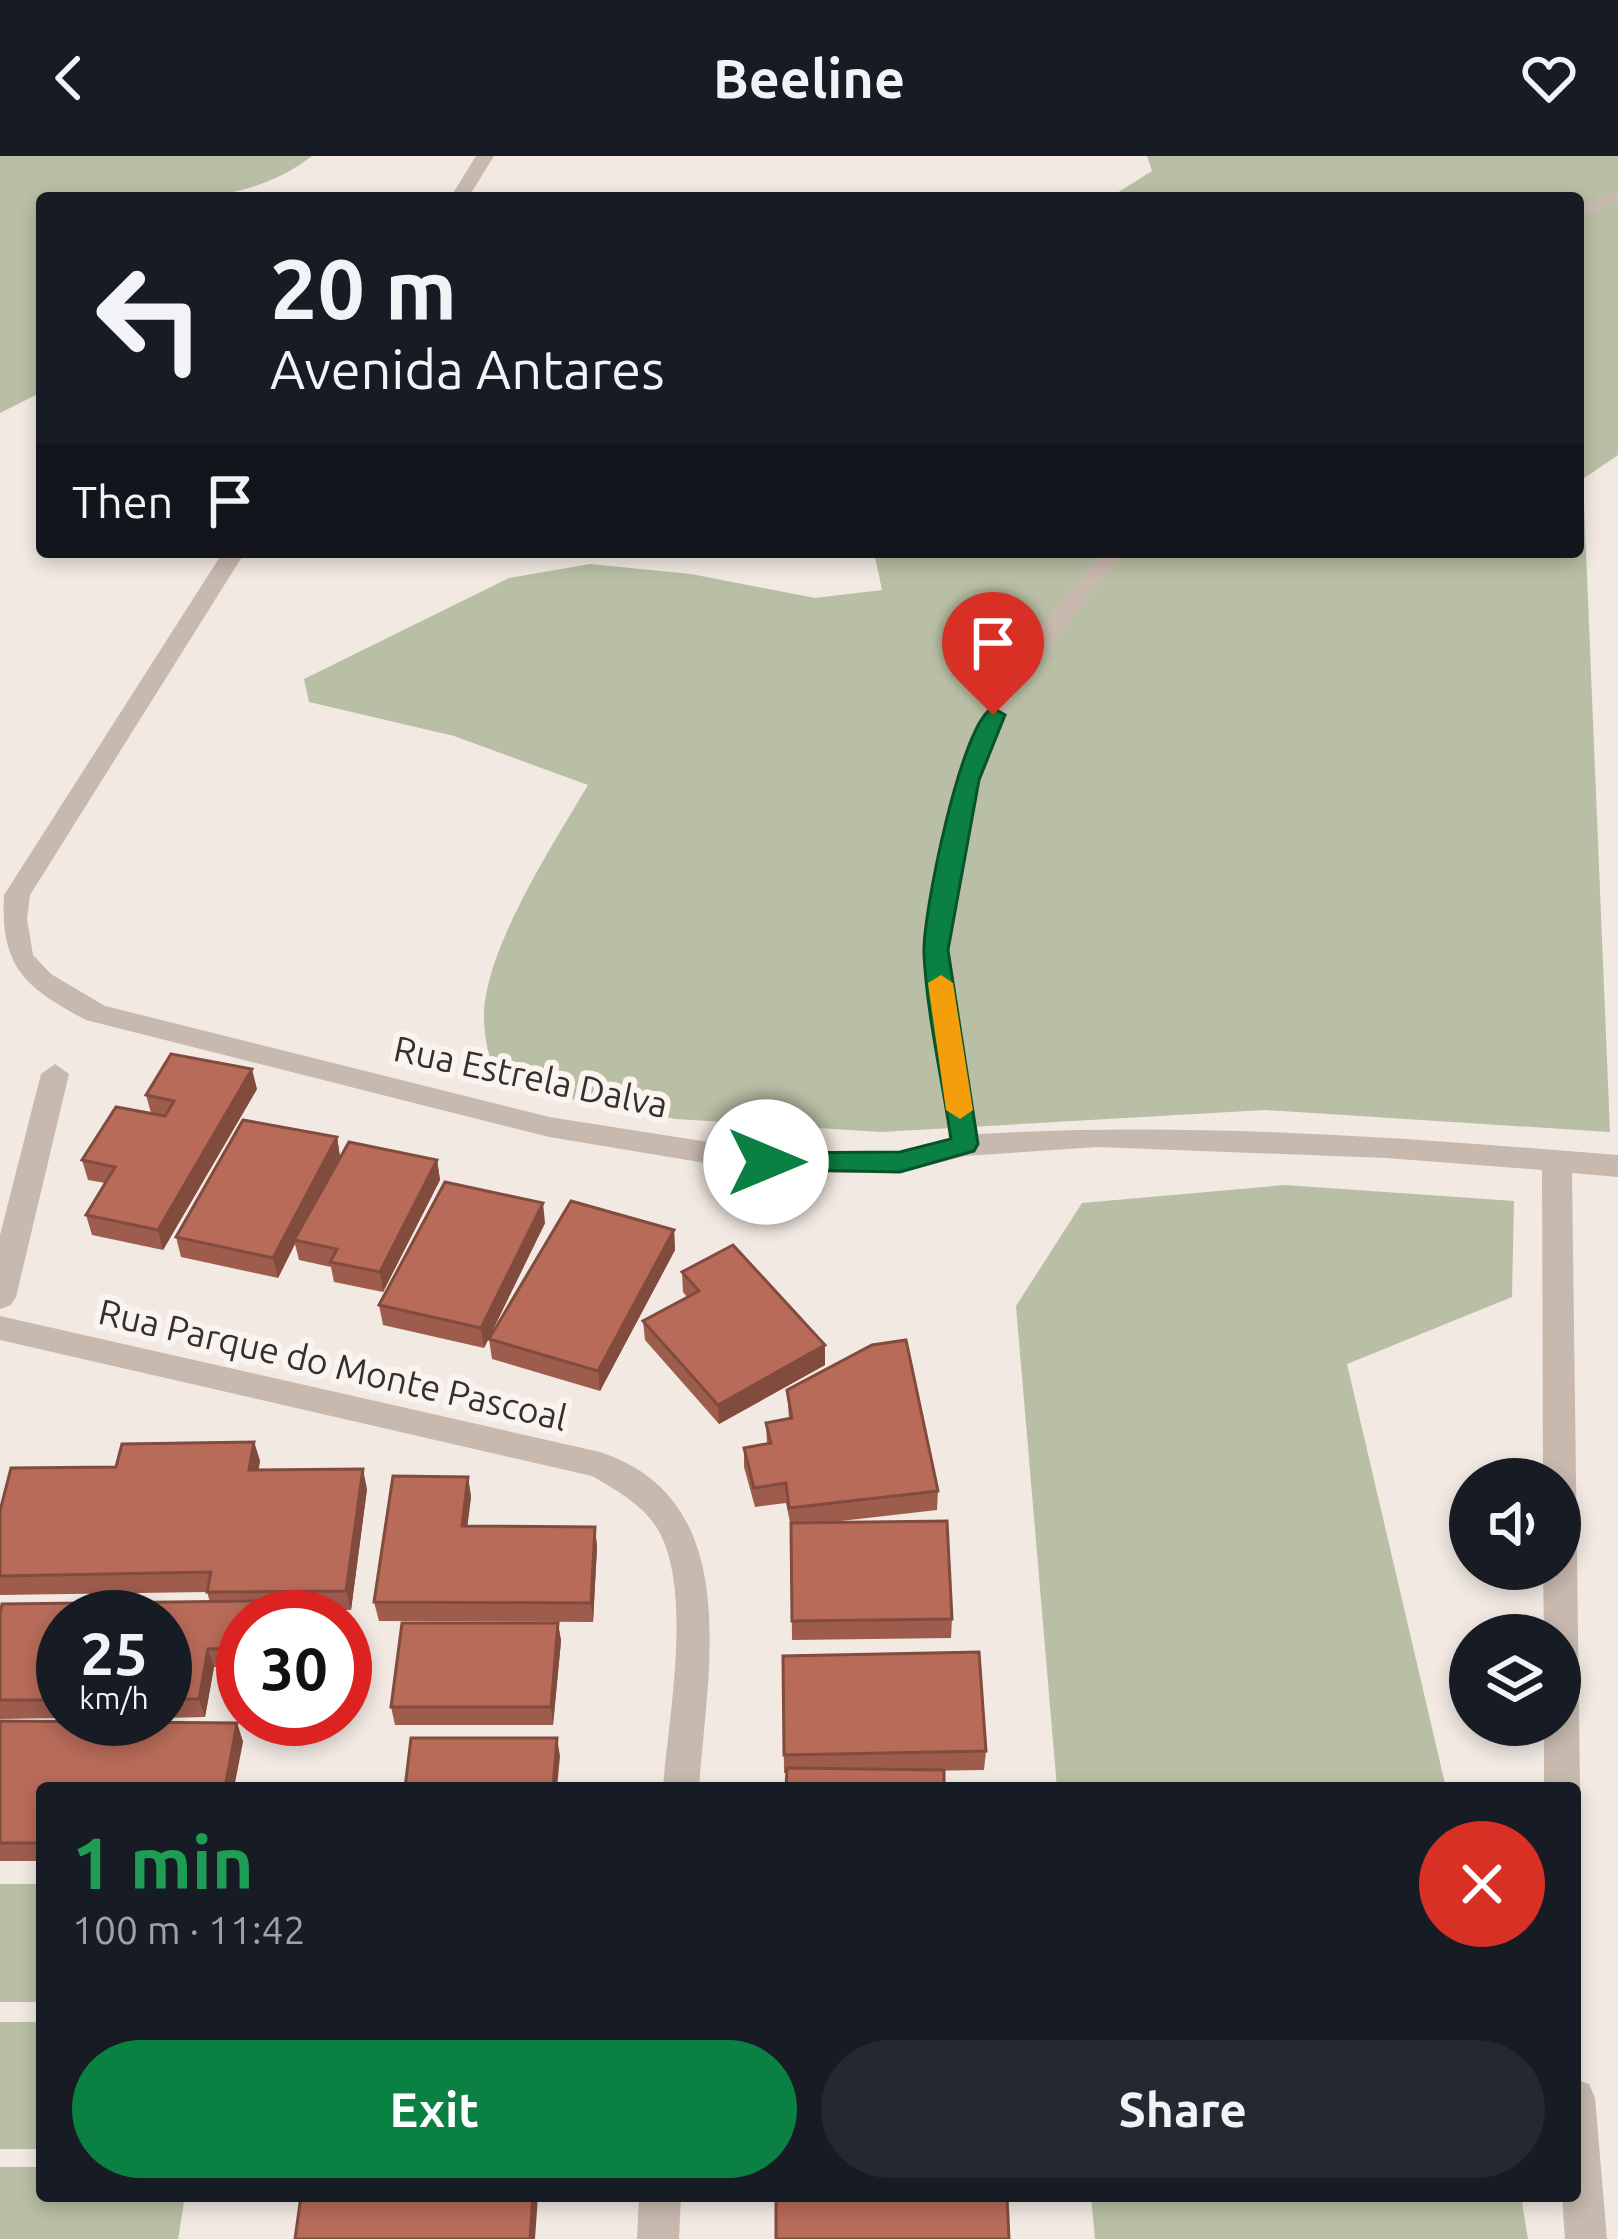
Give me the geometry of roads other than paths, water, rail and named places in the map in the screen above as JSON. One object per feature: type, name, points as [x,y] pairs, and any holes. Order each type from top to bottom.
[{"type":"street","points":[[462,192],[485,156]]},
{"type":"street","points":[[1584,210],[1618,196]]},
{"type":"street","name":"Rua Estrela Dalva","points":[[230,558],[17,895],[9,932],[23,964],[56,992],[96,1013],[549,1127],[766,1162],[900,1162],[965,1144],[1097,1137],[1557,1157],[1618,1166]]},
{"type":"street","points":[[965,1144],[936,950],[967,780],[1006,683],[1109,558]]},
{"type":"street","points":[[0,1297],[56,1074]]},
{"type":"street","points":[[1557,1157],[1560,1458]]},
{"type":"street","name":"Rua Parque do Monte Pascoal","points":[[0,1328],[600,1465],[643,1489],[676,1529],[688,1582],[682,1782]]},
{"type":"street","points":[[1561,1590],[1562,1782]]},
{"type":"street","points":[[1581,2175],[1586,2239]]},
{"type":"street","points":[[658,2239],[661,2202]]}]
